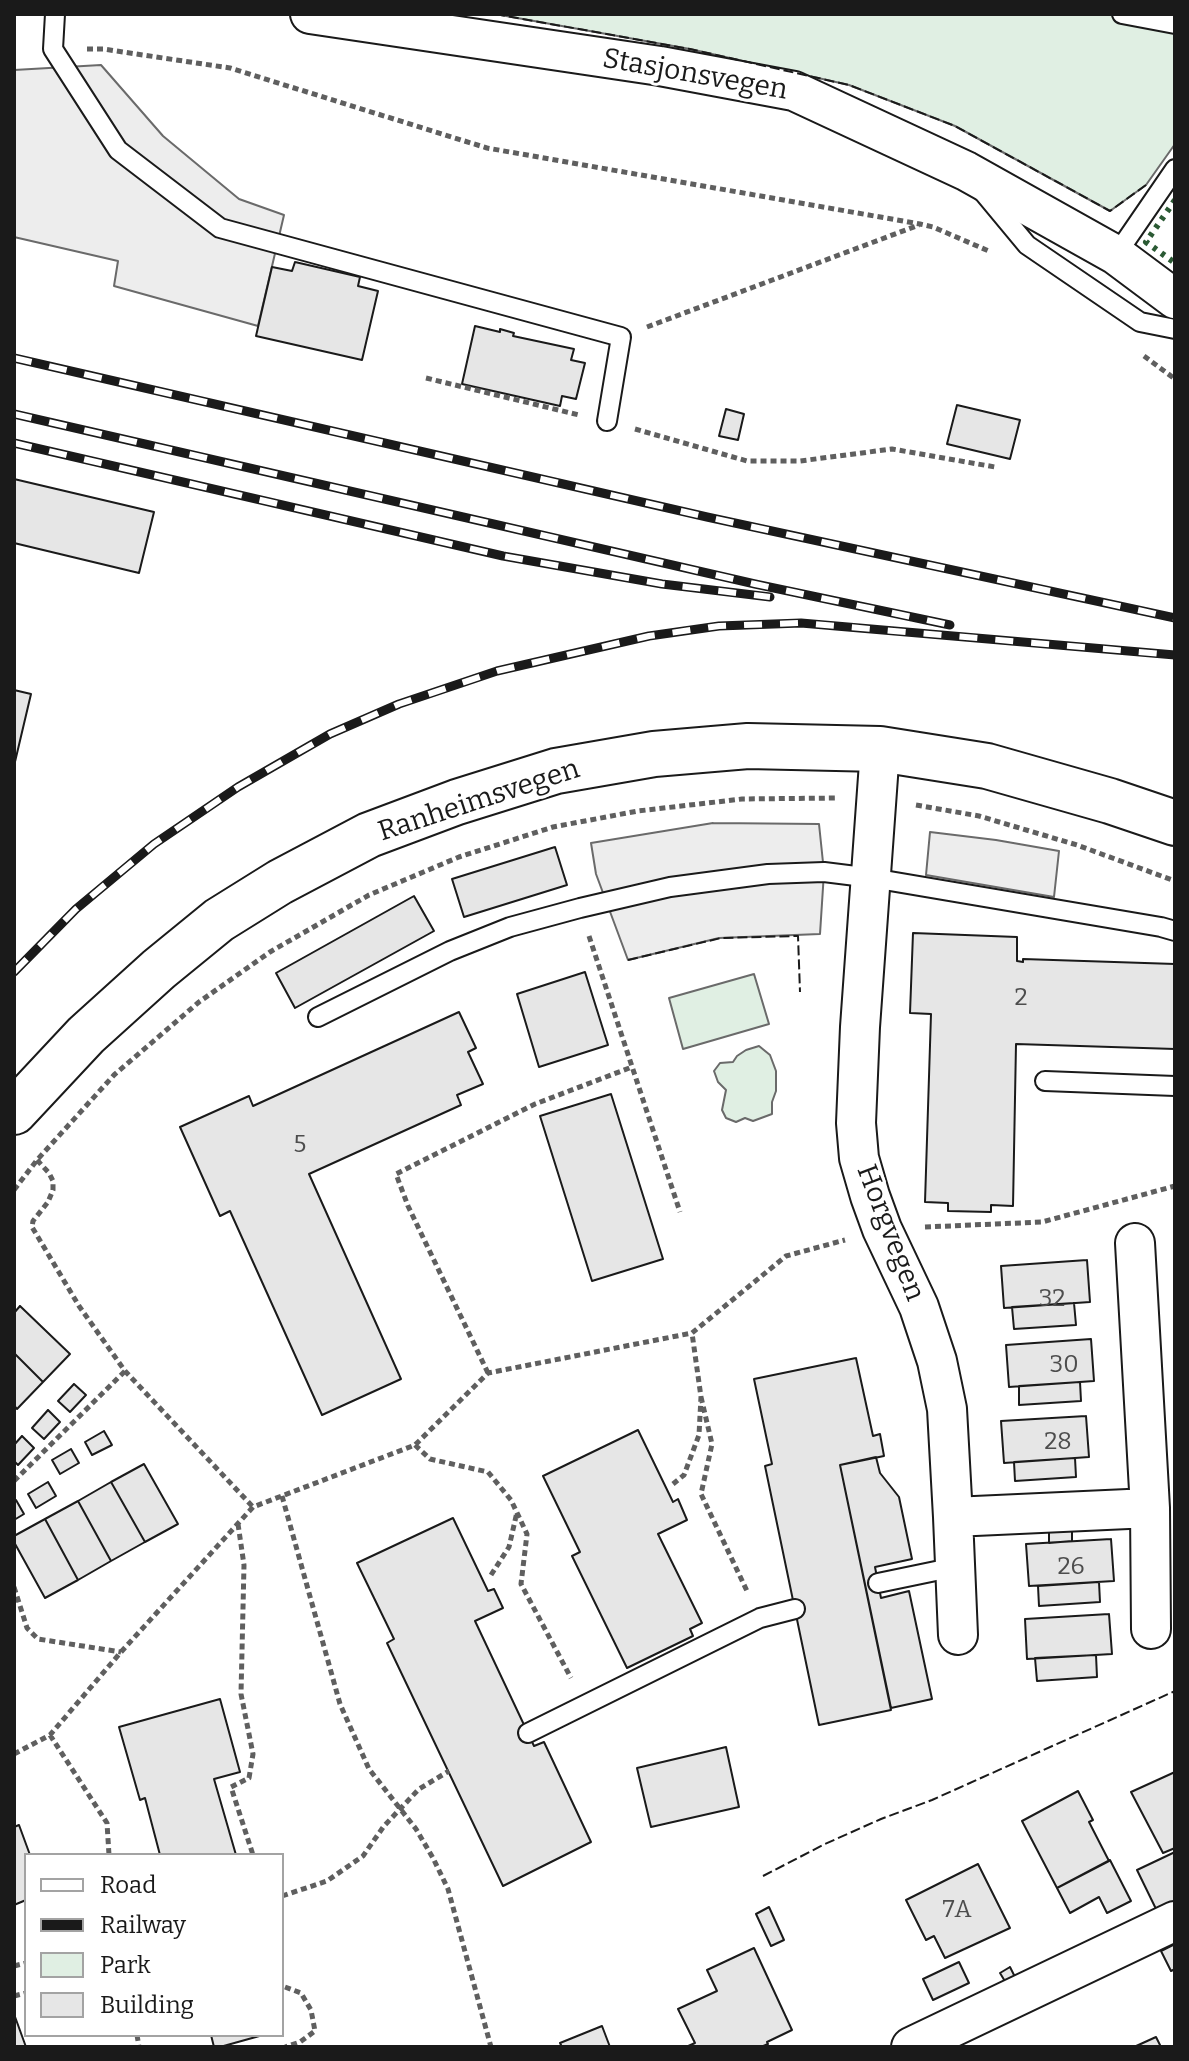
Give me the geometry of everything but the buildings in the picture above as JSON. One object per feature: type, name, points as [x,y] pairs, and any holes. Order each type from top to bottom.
[{"type":"street","name":"Stasjonsvegen","points":[[310,14],[660,66],[794,91],[966,171],[1116,255],[1175,299]]},
{"type":"street","name":"Ranheimsvegen","points":[[14,1112],[86,1035],[219,920],[280,882],[369,835],[457,802],[556,771],[654,754],[748,746],[880,749],[987,766],[1175,823]]},
{"type":"street","name":"Horgvegen","points":[[880,749],[860,1027],[856,1123],[859,1158],[882,1229],[919,1307],[937,1361],[947,1409],[958,1635]]},
{"type":"street","points":[[1135,1243],[1150,1508],[1151,1629]]},
{"type":"street","points":[[953,1517],[1150,1508]]},
{"type":"street","points":[[911,2047],[1175,1921]]},
{"type":"lane","points":[[55,14],[53,49],[118,150],[220,228],[621,337],[607,421]]},
{"type":"lane","points":[[1122,14],[1175,24]]},
{"type":"lane","points":[[1116,255],[1175,169]]},
{"type":"lane","points":[[966,171],[1027,245],[1140,322],[1175,329]]},
{"type":"lane","points":[[318,1017],[450,951],[510,927],[670,887],[768,874],[824,872],[872,878],[1175,931]]},
{"type":"lane","points":[[1045,1081],[1175,1086]]},
{"type":"lane","points":[[878,1583],[955,1567]]},
{"type":"lane","points":[[528,1733],[760,1618],[795,1609]]},
{"type":"path","points":[[53,49],[103,49],[230,68],[487,148],[920,224],[1002,257]]},
{"type":"path","points":[[621,337],[920,224]]},
{"type":"path","points":[[1139,352],[1175,379]]},
{"type":"path","points":[[426,378],[607,421],[747,461],[800,461],[892,449],[995,467]]},
{"type":"path","points":[[580,908],[680,1212]]},
{"type":"path","points":[[488,1373],[408,1206],[396,1174],[535,1104],[632,1067]]},
{"type":"path","points":[[37,1160],[49,1173],[53,1190],[32,1227],[79,1306],[125,1371],[253,1507]]},
{"type":"path","points":[[14,1754],[50,1735],[253,1507],[415,1445],[488,1373],[692,1333],[786,1256],[882,1229],[1042,1222],[1175,1186]]},
{"type":"path","points":[[692,1333],[701,1397],[712,1444],[701,1494],[760,1618]]},
{"type":"path","points":[[14,1481],[125,1371]]},
{"type":"path","points":[[673,1484],[684,1475],[699,1435],[701,1397]]},
{"type":"path","points":[[415,1445],[430,1459],[488,1472],[511,1500],[527,1534],[521,1584],[586,1705]]},
{"type":"path","points":[[282,1496],[340,1704],[369,1769],[401,1808],[427,1848],[448,1889],[491,2047]]},
{"type":"path","points":[[491,1575],[509,1547],[517,1511]]},
{"type":"path","points":[[238,1523],[244,1565],[241,1694],[253,1754],[249,1778],[231,1787],[252,1853]]},
{"type":"path","points":[[14,1587],[27,1628],[38,1639],[121,1652]]},
{"type":"path","points":[[50,1735],[107,1823],[109,1853]]},
{"type":"path","points":[[284,1895],[327,1881],[363,1856],[384,1826],[419,1789],[449,1771]]},
{"type":"path","points":[[285,1987],[301,1993],[311,2010],[315,2031],[300,2042],[285,2047]]},
{"type":"green space","points":[[495,14],[1175,14],[1175,144],[1146,185],[1110,211],[955,126],[849,85],[690,49]]},
{"type":"green space","points":[[754,974],[769,1024],[683,1049],[669,998]]},
{"type":"green space","points":[[759,1046],[770,1055],[776,1071],[772,1114],[753,1121],[745,1118],[736,1122],[726,1118],[722,1110],[726,1090],[718,1082],[714,1071],[720,1063],[733,1062],[746,1050]]},
{"type":"shaded area","points":[[101,65],[163,136],[239,199],[284,215],[258,326],[114,286],[118,261],[14,237],[14,70]]},
{"type":"shaded area","points":[[713,823],[819,824],[824,872],[820,934],[719,938],[628,960],[596,874],[591,843]]},
{"type":"shaded area","points":[[930,832],[1059,851],[1054,897],[926,875]]},
{"type":"railway","points":[[14,358],[707,517],[1175,618]]},
{"type":"railway","points":[[14,414],[755,584],[950,625]]},
{"type":"railway","points":[[14,443],[503,556],[662,584],[770,597]]},
{"type":"railway","points":[[14,972],[76,909],[154,844],[238,787],[330,734],[399,704],[497,671],[649,636],[719,626],[801,623],[1175,655]]},
{"type":"hedge","points":[[1175,200],[1146,242],[1175,263]]},
{"type":"fence","points":[[495,14],[690,49],[849,85],[955,126],[1110,211],[1146,185]]},
{"type":"fence","points":[[628,960],[721,938],[798,936],[800,992]]},
{"type":"fence","points":[[763,1876],[825,1844],[932,1800],[1175,1691]]}]
